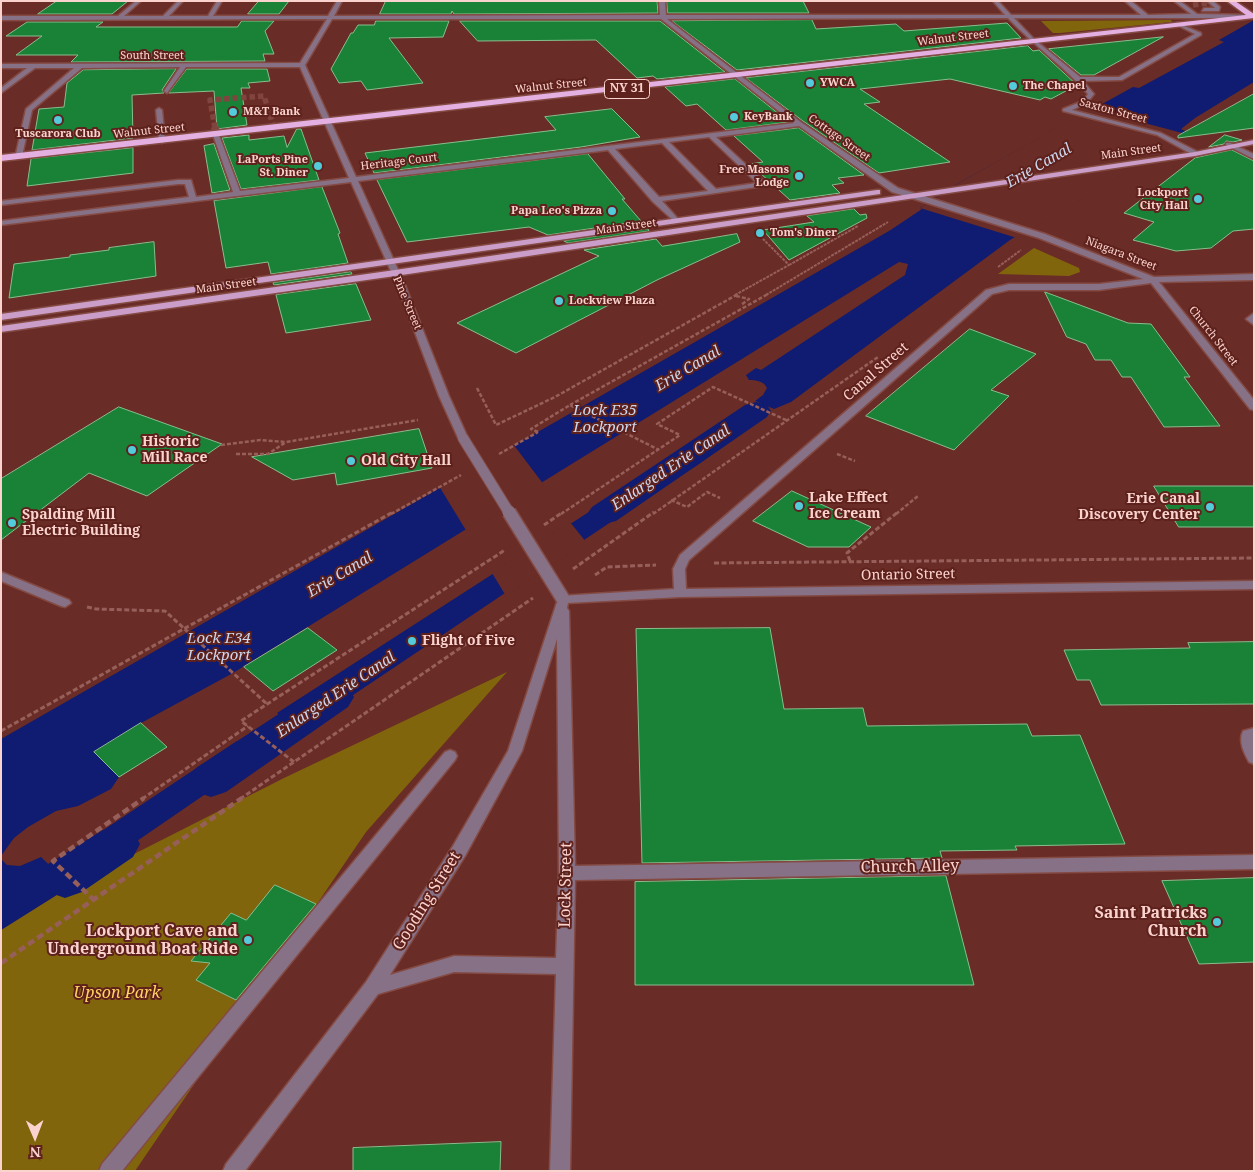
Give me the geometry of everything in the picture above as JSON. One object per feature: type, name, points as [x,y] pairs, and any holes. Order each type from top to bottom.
[{"type":"highway","points":[[1231,2],[1253,17]]},
{"type":"highway","name":"Walnut Street","points":[[1,158],[739,76],[1032,40],[1253,17]]},
{"type":"main road","name":"Main Street","points":[[1,316],[1168,151],[1254,142]]},
{"type":"main road","name":"Main Street","points":[[1,329],[395,273],[1156,160],[1195,154],[1230,145]]},
{"type":"street","points":[[120,18],[140,1]]},
{"type":"street","points":[[164,18],[181,1]]},
{"type":"street","points":[[209,18],[220,1]]},
{"type":"street","points":[[302,65],[340,1]]},
{"type":"street","points":[[662,1],[663,18]]},
{"type":"street","name":"Saxton Street","points":[[995,1],[1032,40],[1078,79],[1091,94],[1085,102],[1065,110],[1159,134],[1195,154]]},
{"type":"street","points":[[1127,1],[1146,16]]},
{"type":"street","points":[[1180,4],[1217,10],[1218,8],[1209,2]]},
{"type":"street","points":[[1209,2],[1231,2]]},
{"type":"street","points":[[1139,10],[1180,4],[1193,5]]},
{"type":"street","points":[[1180,4],[1196,16]]},
{"type":"street","points":[[1,18],[1253,17]]},
{"type":"street","name":"Cottage Street","points":[[663,18],[800,124],[895,190],[1042,236]]},
{"type":"street","points":[[1078,79],[1120,79],[1199,34],[1179,24]]},
{"type":"street","name":"South Street","points":[[1,66],[302,65]]},
{"type":"street","name":"Pine Street","points":[[302,65],[395,273],[463,438],[562,598]]},
{"type":"street","points":[[1,91],[34,66]]},
{"type":"street","points":[[18,156],[29,110],[80,66]]},
{"type":"street","points":[[167,91],[184,66]]},
{"type":"street","points":[[159,110],[162,141]]},
{"type":"street","name":"Heritage Court","points":[[1,223],[11,212],[193,199],[800,124]]},
{"type":"street","points":[[216,135],[237,194]]},
{"type":"street","points":[[656,200],[764,184],[710,135]]},
{"type":"street","points":[[664,141],[714,192]]},
{"type":"street","points":[[1230,145],[1254,157]]},
{"type":"street","points":[[610,148],[676,221]]},
{"type":"street","points":[[1,203],[11,212],[178,182],[188,182],[193,199]]},
{"type":"street","name":"Niagara Street","points":[[1042,236],[1154,280],[1254,277]]},
{"type":"street","name":"Canal Street","points":[[680,564],[684,558],[989,292],[1021,287],[1099,287],[1154,280]]},
{"type":"street","name":"Church Street","points":[[1154,280],[1252,403]]},
{"type":"street","points":[[1254,316],[1251,319],[1254,322]]},
{"type":"street","points":[[680,564],[680,593]]},
{"type":"street","points":[[1,576],[65,603]]},
{"type":"street","name":"Ontario Street","points":[[562,598],[680,593],[1254,585]]},
{"type":"street","name":"Lock Street","points":[[560,1171],[567,873],[562,598]]},
{"type":"street","name":"Gooding Street","points":[[233,1171],[372,988],[460,851],[515,751],[562,598]]},
{"type":"street","points":[[1254,733],[1248,735],[1250,751],[1254,758]]},
{"type":"street","points":[[109,1171],[450,756]]},
{"type":"street","name":"Church Alley","points":[[567,873],[1254,862]]},
{"type":"street","points":[[372,988],[454,964],[565,966]]},
{"type":"path","points":[[493,458],[538,432],[531,429],[570,405],[746,307],[888,222]]},
{"type":"path","points":[[477,388],[496,424],[555,397],[862,224]]},
{"type":"path","points":[[759,235],[788,265]]},
{"type":"path","points":[[736,295],[748,300],[741,305],[746,307]]},
{"type":"path","points":[[569,572],[886,352]]},
{"type":"path","points":[[544,525],[680,436],[656,424],[713,388],[787,420]]},
{"type":"path","points":[[570,405],[659,450]]},
{"type":"path","points":[[221,445],[260,440],[286,442],[418,420]]},
{"type":"path","points":[[236,454],[268,454],[286,442]]},
{"type":"path","points":[[1,731],[183,628],[467,472]]},
{"type":"path","points":[[671,500],[687,506],[707,492]]},
{"type":"path","points":[[850,561],[847,553],[918,496]]},
{"type":"path","points":[[294,762],[241,721],[510,547]]},
{"type":"path","points":[[562,598],[606,567],[850,561],[1254,558]]},
{"type":"path","points":[[1,964],[539,593]]},
{"type":"path","points":[[65,603],[96,609],[165,611],[267,704]]},
{"type":"path","points":[[95,901],[54,862],[248,726]]},
{"type":"green space","points":[[1171,20],[1172,22],[1060,33],[1053,33],[1041,21]]},
{"type":"green space","points":[[1034,248],[1079,268],[1080,272],[1069,276],[998,274]]},
{"type":"green space","name":"Upson Park","points":[[507,672],[366,832],[135,1171],[1,1171],[1,930],[71,886],[284,778]]},
{"type":"water","points":[[1254,20],[1254,82],[1195,118],[1181,129],[1189,133],[1010,240],[791,402],[774,409],[755,401],[763,395],[767,388],[762,382],[749,380],[746,375],[756,368],[761,370],[905,275],[908,264],[899,262],[233,673],[141,723],[94,752],[119,777],[111,789],[78,806],[56,811],[28,827],[14,838],[1,856],[1,739],[889,231],[922,209],[920,208],[964,180],[1133,87],[1139,88],[1224,42],[1219,40]]},
{"type":"water","points":[[746,407],[766,416],[696,466],[664,486],[643,476]]},
{"type":"water","points":[[637,481],[657,491],[301,730],[277,713]]},
{"type":"water","points":[[237,741],[258,758],[83,878],[63,857]]},
{"type":"water","points":[[41,857],[71,886],[1,930],[1,859],[7,865],[20,866]]},
{"type":"pier","points":[[1091,109],[1190,135],[1017,238],[920,208],[964,180]]},
{"type":"pier","points":[[513,444],[544,485],[467,532],[439,486]]},
{"type":"pier","points":[[570,522],[586,542],[506,596],[492,573]]},
{"type":"building","points":[[57,1],[128,1],[112,14],[38,14]]},
{"type":"building","points":[[259,1],[289,1],[279,14],[248,14]]},
{"type":"building","points":[[386,1],[657,1],[658,13],[454,14],[452,11],[451,14],[380,14]]},
{"type":"building","points":[[667,1],[803,1],[809,13],[668,13]]},
{"type":"building","points":[[812,20],[816,29],[896,24],[904,31],[1007,23],[1021,38],[737,70],[672,21]]},
{"type":"building","points":[[242,21],[274,21],[265,31],[274,54],[263,54],[265,61],[71,62],[78,55],[16,55],[42,36],[6,36],[27,22],[103,22],[96,27],[237,27]]},
{"type":"building","points":[[376,21],[449,21],[443,37],[389,38],[423,83],[367,90],[361,81],[339,83],[331,69],[351,33],[353,33],[358,25],[374,25]]},
{"type":"building","points":[[460,21],[660,21],[725,72],[657,79],[653,76],[637,78],[596,40],[478,41]]},
{"type":"building","points":[[1163,37],[1094,75],[1081,75],[1049,49]]},
{"type":"building","points":[[1028,46],[1033,51],[1039,50],[1077,85],[1051,99],[1045,97],[1040,100],[950,79],[860,89],[880,102],[864,104],[950,162],[879,173],[803,121],[746,78]]},
{"type":"building","points":[[176,69],[162,90],[164,93],[132,95],[133,138],[32,150],[39,109],[64,107],[67,83],[83,70]]},
{"type":"building","points":[[187,69],[267,69],[270,81],[248,83],[250,88],[241,88],[247,125],[217,129],[214,91],[169,93]]},
{"type":"building","points":[[735,79],[789,122],[726,130],[697,104],[686,106],[665,87]]},
{"type":"building","points":[[1254,94],[1254,128],[1178,138],[1178,136]]},
{"type":"building","points":[[612,109],[640,137],[581,147],[374,173],[365,153],[556,130],[545,117]]},
{"type":"building","points":[[799,128],[864,175],[838,178],[844,183],[832,185],[840,193],[790,200],[750,164],[763,162],[734,136]]},
{"type":"building","points":[[297,129],[301,129],[319,180],[241,189],[222,138],[249,135],[249,140],[284,136],[287,147]]},
{"type":"building","points":[[1225,135],[1242,140],[1226,141],[1224,144],[1209,147]]},
{"type":"building","points":[[214,144],[230,190],[212,193],[204,146]]},
{"type":"building","points":[[133,148],[133,173],[27,186],[31,159]]},
{"type":"building","name":"Lockport City Hall","points":[[1232,150],[1254,161],[1254,229],[1233,231],[1211,248],[1176,251],[1133,240],[1154,222],[1124,213],[1195,158]]},
{"type":"building","points":[[588,154],[641,221],[548,235],[529,227],[407,242],[377,180]]},
{"type":"building","points":[[322,187],[340,233],[338,234],[348,263],[271,274],[268,262],[226,268],[214,201]]},
{"type":"building","points":[[854,209],[860,215],[866,214],[867,218],[789,260],[763,230],[814,222],[807,216]]},
{"type":"building","points":[[648,229],[649,231],[568,243],[564,241]]},
{"type":"building","name":"Lockview Plaza","points":[[737,234],[740,242],[657,280],[516,353],[457,323],[599,256],[584,250],[656,239],[662,246]]},
{"type":"building","points":[[154,242],[156,276],[9,298],[14,264],[70,257],[70,255],[109,250],[109,248]]},
{"type":"building","points":[[351,272],[352,274],[274,285],[273,283]]},
{"type":"building","points":[[356,284],[371,320],[286,333],[276,295]]},
{"type":"building","points":[[1045,292],[1128,323],[1151,324],[1190,377],[1184,377],[1220,426],[1164,427],[1131,377],[1122,377],[1111,360],[1095,360],[1086,344],[1067,337]]},
{"type":"building","points":[[970,329],[1036,354],[991,390],[1009,396],[954,450],[866,416]]},
{"type":"building","name":"Historic Mill Race","points":[[119,407],[222,444],[147,496],[89,473],[1,540],[1,479]]},
{"type":"building","name":"Old City Hall","points":[[419,429],[432,468],[337,485],[335,473],[293,480],[252,457]]},
{"type":"building","name":"Erie Canal Discovery Center","points":[[1154,486],[1254,486],[1254,527],[1179,527]]},
{"type":"building","name":"Lake Effect Ice Cream","points":[[792,491],[871,527],[849,547],[808,547],[753,521]]},
{"type":"building","points":[[308,628],[337,650],[273,691],[244,667]]},
{"type":"building","points":[[770,628],[784,709],[863,708],[867,726],[1027,724],[1032,736],[1080,735],[1125,844],[1015,846],[1017,850],[940,851],[942,858],[642,863],[636,629]]},
{"type":"building","points":[[1254,642],[1254,704],[1101,705],[1090,680],[1077,680],[1064,650],[1190,648],[1188,643]]},
{"type":"building","points":[[141,723],[167,747],[119,777],[94,752]]},
{"type":"building","points":[[946,876],[974,985],[635,985],[635,882]]},
{"type":"building","name":"Saint Patricks Church","points":[[1254,878],[1254,962],[1199,964],[1162,881]]},
{"type":"building","name":"Lockport Cave and Underground Boat Ride","points":[[275,885],[316,904],[236,1000],[196,980],[210,963],[191,961],[231,913],[246,920]]},
{"type":"building","points":[[501,1142],[500,1171],[353,1171],[353,1148]]},
{"type":"waterway","name":"Enlarged Erie Canal","points":[[604,514],[756,411]]},
{"type":"waterway","name":"Enlarged Erie Canal","points":[[211,780],[334,697]]},
{"type":"waterway","name":"Enlarged Erie Canal","points":[[65,878],[117,844]]},
{"type":"tunnel","points":[[1193,5],[1207,3]]},
{"type":"tunnel","points":[[215,128],[210,100],[264,96],[274,128]]},
{"type":"tunnel","points":[[215,127],[216,135]]},
{"type":"place","name":"YWCA","points":[[810,83]]},
{"type":"place","name":"The Chapel","points":[[1013,86]]},
{"type":"place","name":"M&T Bank","points":[[233,112]]},
{"type":"place","name":"KeyBank","points":[[734,117]]},
{"type":"place","name":"Tuscarora Club","points":[[58,120]]},
{"type":"place","name":"LaPorts Pine St. Diner","points":[[318,166]]},
{"type":"place","name":"Free Masons Lodge","points":[[799,176]]},
{"type":"place","name":"Lockport City Hall","points":[[1198,199]]},
{"type":"place","name":"Papa Leo's Pizza","points":[[612,211]]},
{"type":"place","name":"Tom's Diner","points":[[760,233]]},
{"type":"place","name":"Lockview Plaza","points":[[559,301]]},
{"type":"place","name":"Historic Mill Race","points":[[132,450]]},
{"type":"place","name":"Old City Hall","points":[[351,461]]},
{"type":"place","name":"Lake Effect Ice Cream","points":[[799,506]]},
{"type":"place","name":"Erie Canal Discovery Center","points":[[1210,507]]},
{"type":"place","name":"Spalding Mill Electric Building","points":[[12,523]]},
{"type":"place","name":"Flight of Five","points":[[412,641]]},
{"type":"place","name":"Saint Patricks Church","points":[[1217,922]]},
{"type":"place","name":"Lockport Cave and Underground Boat Ride","points":[[248,940]]},
{"type":"water label","name":"Erie Canal","points":[[1039,166]]},
{"type":"water label","name":"Erie Canal","points":[[688,369]]},
{"type":"water label","name":"Lock E35 Lockport","points":[[605,420]]},
{"type":"water label","name":"Erie Canal","points":[[340,575]]},
{"type":"water label","name":"Lock E34 Lockport","points":[[219,648]]}]
